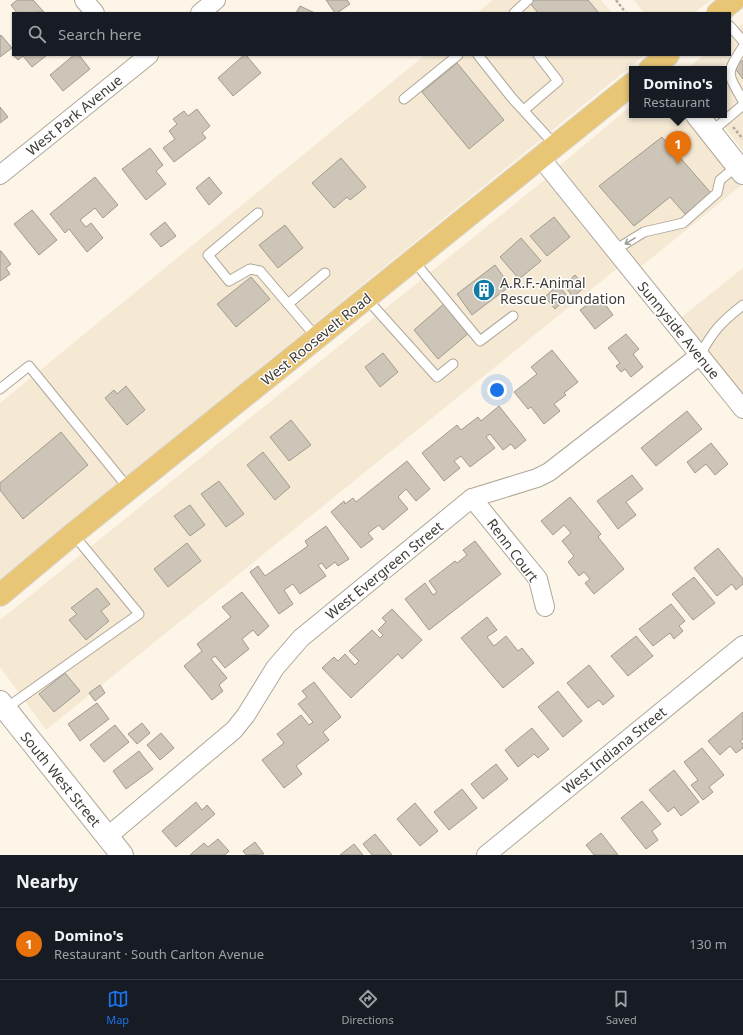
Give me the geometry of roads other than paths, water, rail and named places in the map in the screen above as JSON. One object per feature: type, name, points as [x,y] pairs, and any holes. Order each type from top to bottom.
[{"type":"main road","points":[[720,12],[734,0]]},
{"type":"main road","name":"West Roosevelt Road","points":[[0,595],[629,86]]},
{"type":"street","points":[[84,0],[94,12]]},
{"type":"street","points":[[201,12],[216,0]]},
{"type":"street","name":"West Park Avenue","points":[[0,175],[138,58]]},
{"type":"street","points":[[699,118],[740,170]]},
{"type":"street","name":"Sunnyside Avenue","points":[[548,152],[615,250],[743,409]]},
{"type":"street","name":"West Evergreen Street","points":[[107,837],[234,730],[246,715],[275,668],[301,638],[472,498],[537,478],[549,472],[700,355]]},
{"type":"street","name":"Renn Court","points":[[472,498],[538,579],[545,607]]},
{"type":"street","name":"West Indiana Street","points":[[486,855],[743,645]]},
{"type":"street","name":"South West Street","points":[[2,705],[122,855]]},
{"type":"lane","points":[[515,12],[528,0]]},
{"type":"lane","points":[[731,27],[743,41]]},
{"type":"lane","points":[[743,46],[731,65],[730,77],[743,100]]},
{"type":"lane","points":[[404,99],[457,56]]},
{"type":"lane","points":[[479,56],[512,98],[524,110],[548,152]]},
{"type":"lane","points":[[524,110],[558,82],[539,56]]},
{"type":"lane","points":[[711,132],[743,105]]},
{"type":"lane","points":[[615,250],[644,232],[683,222],[717,193],[720,180],[740,170]]},
{"type":"lane","points":[[258,213],[208,255],[229,281],[250,269],[260,271],[317,338]]},
{"type":"lane","points":[[413,260],[480,341],[513,316]]},
{"type":"lane","points":[[288,304],[325,273]]},
{"type":"lane","points":[[366,298],[437,377],[453,364]]},
{"type":"lane","points":[[700,355],[709,337],[723,320],[743,305]]},
{"type":"lane","points":[[0,389],[29,366],[129,490]]},
{"type":"lane","points":[[2,705],[139,614],[74,534]]},
{"type":"place","name":"Domino's","points":[[678,164]]},
{"type":"place","name":"A.R.F.-Animal Rescue Foundation","points":[[484,290]]}]
